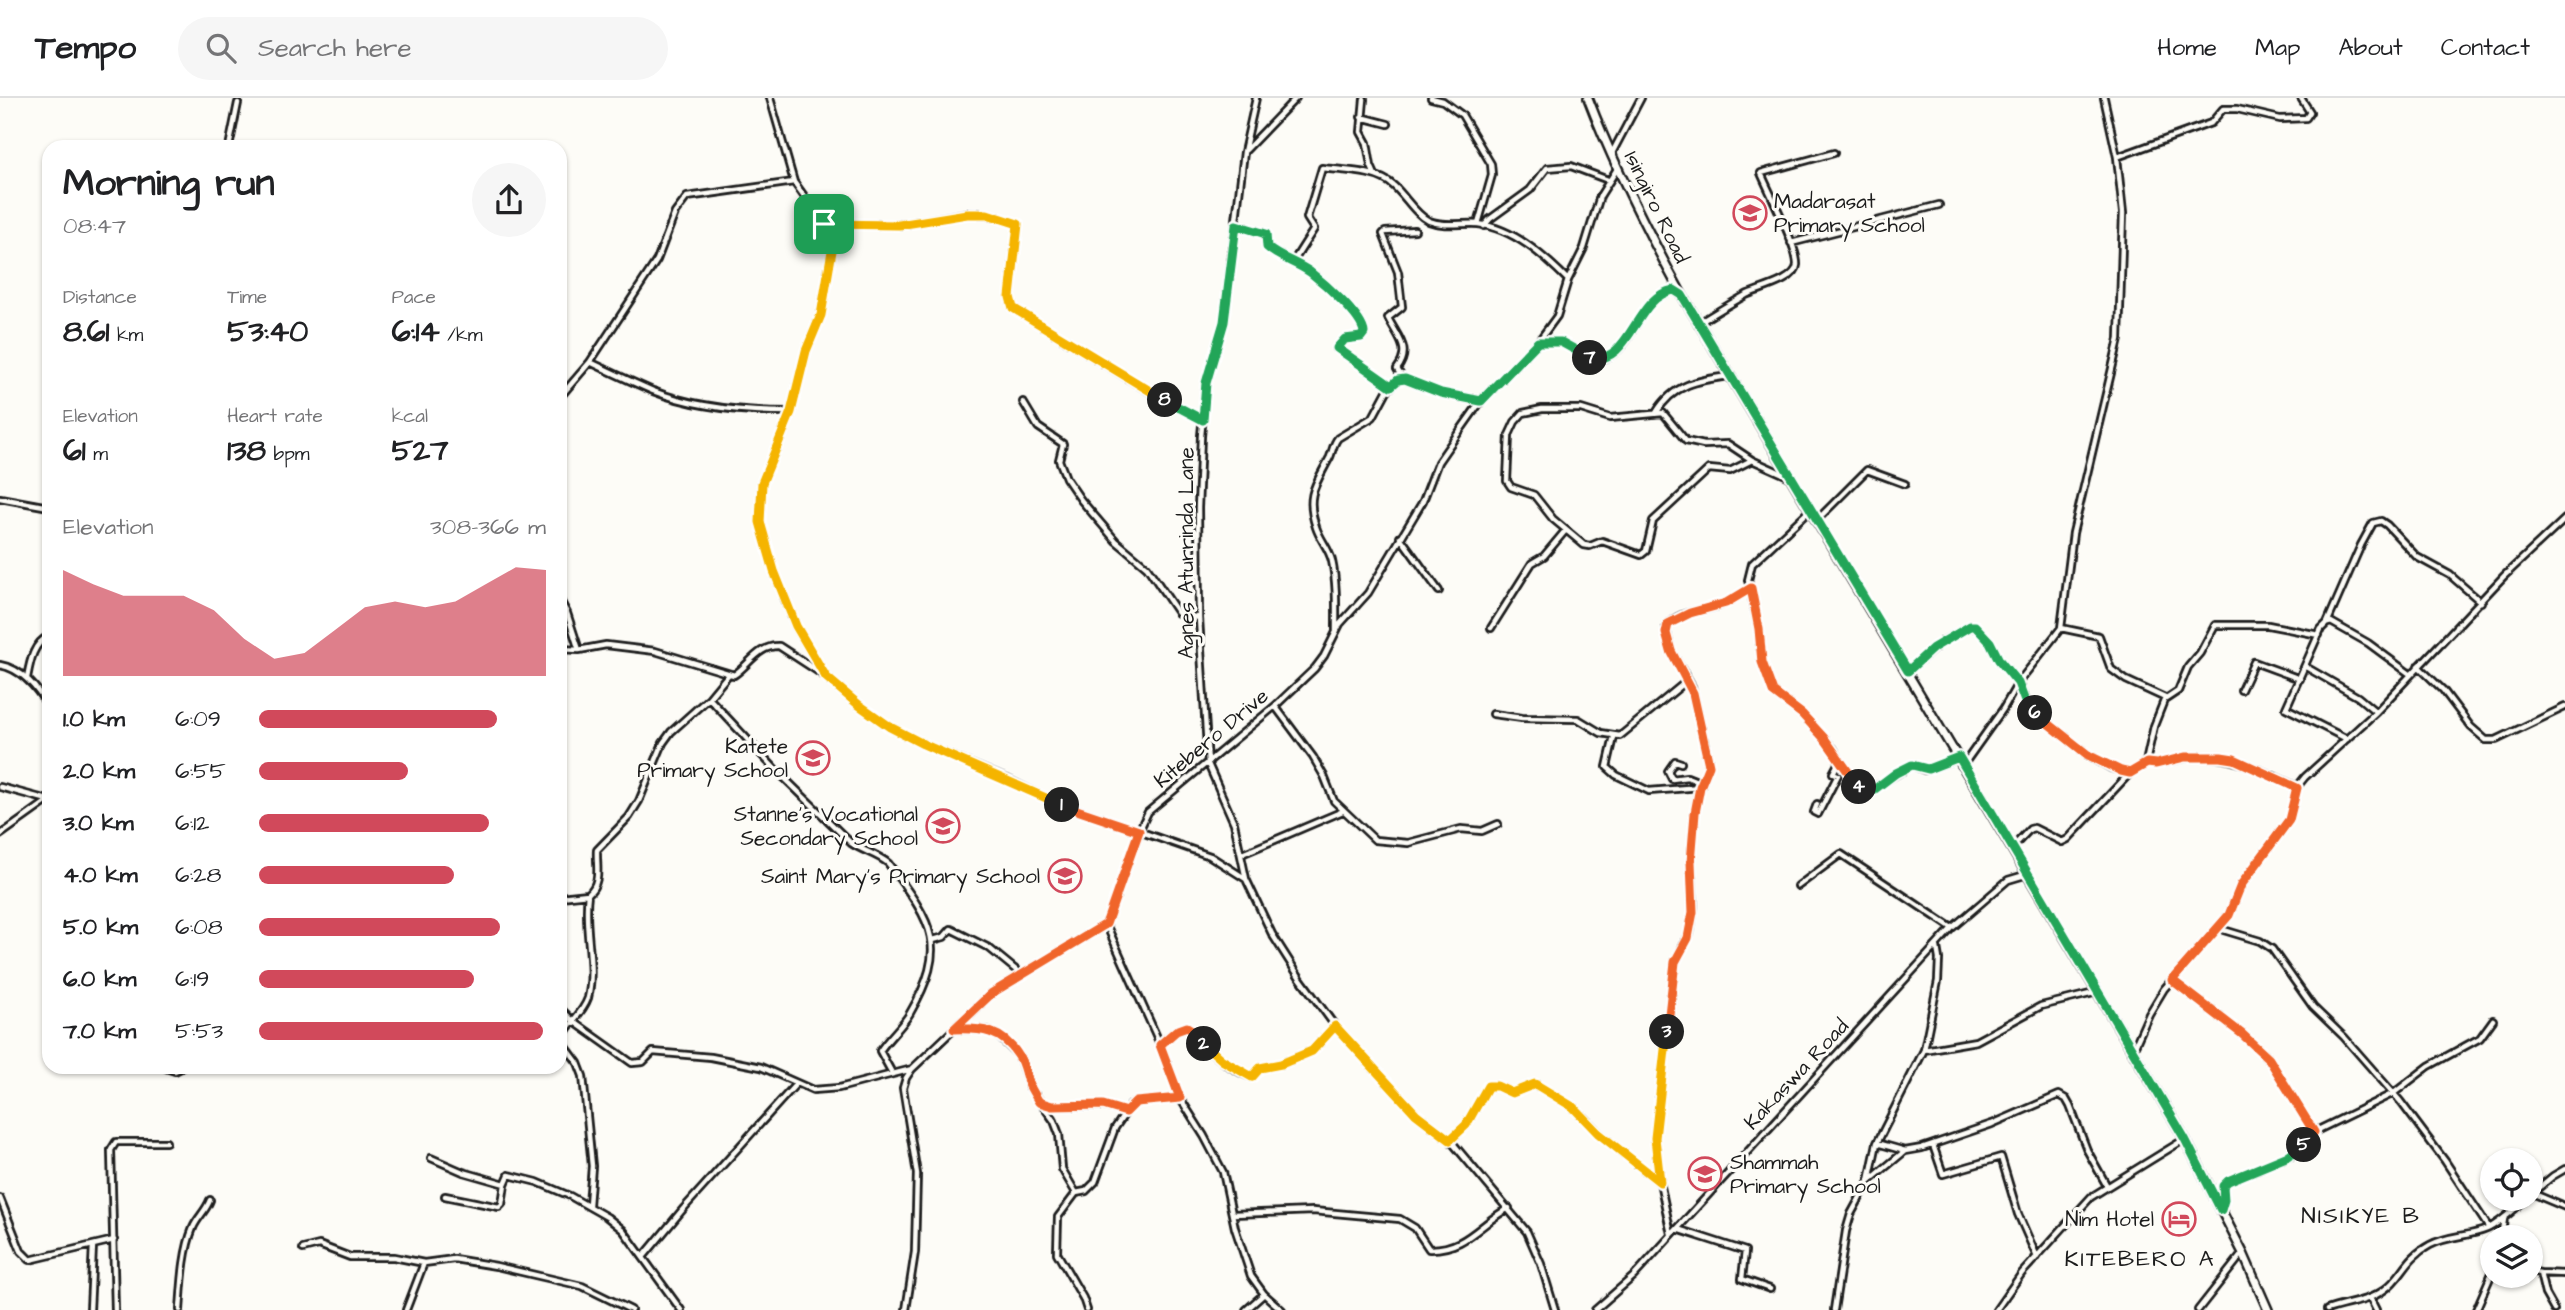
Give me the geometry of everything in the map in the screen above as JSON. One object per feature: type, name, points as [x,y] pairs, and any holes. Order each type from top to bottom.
[{"type":"main road","name":"Isingiro Road","points":[[1588,98],[1617,169],[1682,295],[1818,519],[2185,1139],[2243,1253],[2268,1310]]},
{"type":"street","points":[[770,98],[794,183],[831,233],[833,245],[821,315],[806,351],[791,412],[762,483],[760,522],[774,571],[796,626],[826,677]]},
{"type":"street","name":"Agnes Aturrinda Lane","points":[[1246,880],[1234,823],[1208,764],[1199,618],[1198,508],[1206,383],[1224,322],[1244,152],[1256,98]]},
{"type":"street","points":[[1244,152],[1296,98]]},
{"type":"street","points":[[1431,98],[1449,105],[1462,116],[1491,163],[1492,175],[1481,225]]},
{"type":"street","points":[[1612,154],[1641,98]]},
{"type":"street","points":[[1812,509],[1752,564],[1748,574],[1759,629],[1762,662],[1773,692],[1802,714],[1833,748],[1860,789],[1867,792],[1912,765],[1928,769],[1961,761],[2062,628],[2073,533],[2119,339],[2123,213],[2117,157],[2104,98]]},
{"type":"street","points":[[2117,157],[2211,122],[2223,109],[2237,109],[2280,119],[2306,118],[2309,113],[2301,98]]},
{"type":"street","points":[[1364,99],[1361,132],[1367,143],[1375,176]]},
{"type":"street","points":[[230,140],[238,103]]},
{"type":"street","points":[[1361,117],[1388,124]]},
{"type":"street","points":[[1698,323],[1750,293],[1774,285],[1794,272],[1797,265],[1791,243],[1761,173],[1834,153]]},
{"type":"street","points":[[1481,225],[1530,190],[1546,168],[1571,166],[1608,180]]},
{"type":"street","points":[[1293,262],[1314,229],[1307,218],[1322,168],[1375,176],[1394,185],[1429,221],[1481,225],[1504,231],[1527,244],[1568,280]]},
{"type":"street","name":"Kitebero Drive","points":[[1106,924],[1148,812],[1208,764],[1315,668],[1336,631],[1367,593],[1423,501],[1438,462],[1481,401],[1538,342],[1557,316],[1568,280],[1580,260],[1596,206],[1608,180],[1617,169]]},
{"type":"street","points":[[567,389],[590,362],[657,260],[675,213],[687,197],[794,183]]},
{"type":"street","points":[[1791,243],[1939,205]]},
{"type":"street","points":[[824,224],[899,225],[967,214],[987,214],[1018,224],[1010,297],[1013,308],[1154,395],[1203,420]]},
{"type":"street","points":[[1236,225],[1266,234],[1267,247],[1310,272],[1363,326],[1364,333],[1361,337],[1345,339],[1337,348],[1391,386]]},
{"type":"street","points":[[1402,379],[1397,369],[1405,357],[1404,348],[1388,318],[1402,307],[1400,285],[1382,234],[1415,230]]},
{"type":"street","points":[[1538,342],[1561,342],[1592,359],[1602,359],[1618,349],[1657,296],[1674,290],[1682,295]]},
{"type":"street","points":[[590,362],[655,392],[686,401],[755,412],[791,412]]},
{"type":"street","points":[[1656,413],[1676,389],[1695,381],[1729,376]]},
{"type":"street","points":[[1336,631],[1333,568],[1326,544],[1315,526],[1311,492],[1331,456],[1334,443],[1373,418],[1391,386],[1402,379],[1441,393],[1481,401]]},
{"type":"street","points":[[1023,402],[1038,428],[1063,443],[1059,460],[1066,478],[1081,500],[1116,541],[1147,567],[1178,613],[1199,618]]},
{"type":"street","points":[[1752,460],[1730,471],[1714,469],[1704,472],[1653,521],[1646,551],[1641,555],[1602,541],[1590,546],[1584,545],[1565,531],[1534,495],[1511,487],[1507,481],[1509,435],[1523,413],[1542,409],[1581,409],[1610,418],[1656,413],[1665,415],[1686,441],[1704,445],[1728,444],[1752,460],[1791,477]]},
{"type":"street","points":[[1818,519],[1867,470],[1905,484]]},
{"type":"street","points":[[0,498],[42,506]]},
{"type":"street","points":[[2133,1050],[2149,1014],[2172,980],[2229,915],[2241,885],[2289,820],[2297,788],[2319,762],[2376,712],[2510,570],[2565,519]]},
{"type":"street","points":[[2348,739],[2287,709],[2370,527],[2376,521],[2387,525],[2417,557],[2461,583],[2481,602]]},
{"type":"street","points":[[1491,628],[1532,563],[1544,556],[1565,531]]},
{"type":"street","points":[[1400,537],[1439,591]]},
{"type":"street","points":[[1671,1234],[1660,1182],[1656,1131],[1675,962],[1688,938],[1693,912],[1691,862],[1695,813],[1701,785],[1708,770],[1708,759],[1693,693],[1671,651],[1666,633],[1668,624],[1690,613],[1726,603],[1751,588]]},
{"type":"street","points":[[567,613],[579,650]]},
{"type":"street","points":[[2328,624],[2331,622],[2368,643],[2410,674]]},
{"type":"street","points":[[2147,763],[2154,726],[2166,699],[2178,691],[2188,667],[2200,653],[2215,625],[2268,625],[2319,635]]},
{"type":"street","points":[[1908,671],[1943,641],[1970,626],[1975,626],[1984,634],[1999,660],[2018,683],[2030,709],[2066,739],[2111,768],[2130,773]]},
{"type":"street","points":[[2062,628],[2099,636],[2111,669],[2126,680],[2166,699]]},
{"type":"street","points":[[27,679],[30,660],[42,642]]},
{"type":"street","points":[[567,649],[606,645],[654,651],[728,675],[738,673],[760,650],[770,645],[779,646],[826,677],[890,727],[923,744],[1050,800],[1210,856],[1246,880],[1272,934],[1335,1026],[1416,1114],[1450,1140],[1527,1232],[1541,1264],[1555,1310]]},
{"type":"street","points":[[2241,690],[2255,662],[2300,679]]},
{"type":"street","points":[[0,665],[15,670],[27,679],[42,699]]},
{"type":"street","points":[[2418,666],[2444,690],[2471,727],[2486,740],[2496,740],[2565,707]]},
{"type":"street","points":[[2306,667],[2343,687],[2376,712]]},
{"type":"street","points":[[567,896],[588,894],[595,889],[598,881],[597,850],[629,817],[639,801],[663,743],[671,732],[709,698],[728,675]]},
{"type":"street","points":[[1493,714],[1522,718],[1578,719],[1601,733],[1614,737],[1623,734],[1688,680]]},
{"type":"street","points":[[709,698],[774,768],[851,843],[879,855],[888,863],[932,932],[933,963],[910,1014],[880,1051],[892,1073]]},
{"type":"street","points":[[1275,706],[1313,757],[1334,801],[1375,840],[1408,843],[1461,829],[1482,831],[1498,824]]},
{"type":"street","points":[[1614,737],[1607,767],[1616,775],[1650,791],[1701,785]]},
{"type":"street","points":[[2013,847],[2034,828],[2064,842],[2130,773],[2147,763],[2156,764],[2185,757],[2234,759],[2297,788]]},
{"type":"street","points":[[1817,804],[1814,812],[1818,814],[1838,775],[1833,773],[1840,760]]},
{"type":"street","points":[[1681,763],[1675,761],[1668,771],[1672,779],[1687,777],[1701,785]]},
{"type":"street","points":[[0,787],[42,798]]},
{"type":"street","points":[[0,835],[42,805]]},
{"type":"street","points":[[1242,855],[1343,811]]},
{"type":"street","points":[[1798,886],[1841,854],[1952,928]]},
{"type":"street","name":"Kakaswa Road","points":[[1595,1310],[1634,1276],[1952,928],[2008,880],[2029,874]]},
{"type":"street","points":[[567,1029],[588,998],[588,894]]},
{"type":"street","points":[[906,1310],[915,1251],[917,1174],[904,1088],[912,1069],[992,993],[1106,924],[1160,1045],[1180,1098],[1205,1136],[1223,1172],[1244,1260],[1251,1276],[1264,1294],[1282,1310]]},
{"type":"street","points":[[2217,928],[2260,941],[2272,949],[2313,1007],[2351,1044],[2394,1093],[2445,1161],[2487,1225]]},
{"type":"street","points":[[933,940],[944,937],[951,929],[989,948],[1022,975]]},
{"type":"street","points":[[1834,1310],[1851,1214],[1868,1181],[1877,1143],[1911,1071],[1924,1050],[1938,981],[1937,946]]},
{"type":"street","points":[[2172,980],[2242,1034],[2269,1059],[2314,1132]]},
{"type":"street","points":[[1924,1050],[1976,1041],[2041,1006],[2099,992]]},
{"type":"street","points":[[567,1015],[632,1063],[643,1062],[653,1052],[711,1057],[771,1070],[796,1084],[826,1091],[912,1069]]},
{"type":"street","points":[[2221,1210],[2224,1200],[2223,1186],[2228,1181],[2296,1153],[2314,1132],[2394,1093],[2429,1066],[2480,1038],[2493,1020]]},
{"type":"street","points":[[1160,1045],[1176,1031],[1187,1027],[1222,1060],[1252,1077],[1260,1068],[1281,1064],[1312,1051],[1335,1026]]},
{"type":"street","points":[[954,1029],[987,1030],[997,1035],[1019,1056],[1029,1086],[1054,1121],[1059,1134],[1062,1168],[1076,1193]]},
{"type":"street","points":[[567,1048],[578,1063],[583,1076],[592,1166],[589,1206]]},
{"type":"street","points":[[645,1256],[684,1208],[796,1084]]},
{"type":"street","points":[[1450,1140],[1466,1125],[1488,1086],[1497,1086],[1512,1093],[1535,1084],[1573,1107],[1598,1133],[1660,1182]]},
{"type":"street","points":[[1868,1181],[1905,1151],[1933,1144],[2062,1095],[2070,1106],[2087,1150],[2107,1186]]},
{"type":"street","points":[[1087,1310],[1057,1253],[1058,1217],[1076,1193],[1086,1191],[1095,1182],[1106,1149],[1126,1112],[1136,1102],[1180,1098]]},
{"type":"street","points":[[1039,1102],[1052,1106],[1103,1105],[1126,1112]]},
{"type":"street","points":[[1996,1310],[2022,1273],[2091,1197],[2185,1139]]},
{"type":"street","points":[[115,1310],[112,1145],[116,1142],[166,1142]]},
{"type":"street","points":[[1877,1143],[1905,1151]]},
{"type":"street","points":[[1933,1144],[1943,1174],[2001,1157],[2018,1214],[2037,1257]]},
{"type":"street","points":[[431,1158],[463,1172],[505,1184]]},
{"type":"street","points":[[2543,1184],[2565,1169]]},
{"type":"street","points":[[445,1196],[499,1207],[509,1175],[548,1186],[589,1206],[623,1230],[645,1256],[681,1310]]},
{"type":"street","points":[[0,1198],[26,1259],[34,1261],[114,1240]]},
{"type":"street","points":[[2543,1199],[2565,1207]]},
{"type":"street","points":[[180,1310],[193,1228],[204,1214],[210,1200]]},
{"type":"street","points":[[1233,1214],[1313,1211],[1400,1219],[1415,1228],[1429,1249],[1435,1249],[1463,1241],[1508,1208]]},
{"type":"street","points":[[2494,1225],[2513,1211]]},
{"type":"street","points":[[2503,1225],[2504,1219]]},
{"type":"street","points":[[1677,1229],[1745,1251],[1742,1279],[1770,1289]]},
{"type":"street","points":[[2327,1310],[2370,1298],[2390,1285],[2407,1262],[2421,1250],[2452,1236],[2480,1231]]},
{"type":"street","points":[[90,1310],[93,1244]]},
{"type":"street","points":[[303,1249],[319,1245],[343,1256],[394,1257],[424,1263],[454,1259],[582,1286],[631,1310]]},
{"type":"street","points":[[2199,1310],[2243,1253]]},
{"type":"street","points":[[406,1310],[424,1263]]},
{"type":"street","points":[[2543,1273],[2565,1274]]},
{"type":"street","points":[[2476,1310],[2486,1288]]},
{"type":"street","points":[[2543,1288],[2554,1310]]},
{"type":"street","points":[[1246,1310],[1264,1294]]},
{"type":"street","points":[[2370,1298],[2376,1310]]},
{"type":"place","name":"Madarasat Primary School","points":[[1750,213]]},
{"type":"place","name":"Katete Primary School","points":[[813,758]]},
{"type":"place","name":"Stanne's Vocational Secondary School","points":[[943,826]]},
{"type":"place","name":"Saint Mary's Primary School","points":[[1065,876]]},
{"type":"place","name":"Shammah Primary School","points":[[1705,1174]]},
{"type":"place","name":"Nim Hotel","points":[[2179,1219]]},
{"type":"district","name":"NISIKYE B","points":[[2361,1215]]},
{"type":"district","name":"KITEBERO A","points":[[2140,1258]]},
{"type":"route","points":[[967,214],[987,214],[1018,224],[1010,297],[1013,308],[1154,395],[1203,420],[1206,383],[1224,322],[1236,225],[1266,234],[1267,247],[1271,251],[1310,272],[1363,326],[1364,333],[1361,337],[1345,339],[1339,343],[1337,348],[1343,353],[1391,386],[1398,380],[1405,379],[1441,393],[1481,401],[1538,342],[1561,342],[1592,359],[1609,356],[1618,349],[1657,296],[1674,290],[1682,295],[1908,671],[1943,641],[1970,626],[1975,626],[1984,634],[1999,660],[2018,683],[2030,709],[2066,739],[2111,768],[2130,773],[2147,763],[2151,765],[2185,757],[2221,757],[2234,759],[2297,788],[2289,820],[2241,885],[2226,920],[2172,980],[2242,1034],[2269,1059],[2314,1132],[2296,1153],[2228,1181],[2223,1186],[2224,1204],[2221,1210],[2185,1139],[1959,757],[1928,769],[1912,765],[1896,773],[1871,792],[1860,789],[1824,738],[1802,714],[1773,692],[1762,662],[1751,588],[1726,603],[1671,621],[1666,628],[1671,651],[1692,687],[1709,765],[1700,787],[1695,813],[1691,862],[1694,907],[1690,933],[1675,962],[1662,1067],[1655,1138],[1660,1182],[1598,1133],[1573,1107],[1535,1084],[1512,1093],[1492,1084],[1488,1086],[1466,1125],[1450,1140],[1416,1114],[1335,1026],[1312,1051],[1281,1064],[1260,1068],[1252,1077],[1209,1050],[1195,1032],[1187,1027],[1176,1031],[1160,1045],[1180,1098],[1136,1102],[1126,1112],[1103,1105],[1052,1106],[1039,1102],[1029,1086],[1019,1056],[1011,1047],[987,1030],[954,1029],[992,993],[1106,924],[1139,831],[1050,800],[890,727],[826,677],[796,626],[774,571],[760,522],[762,483],[791,412],[806,351],[821,315],[833,245],[831,233],[824,224],[899,225],[967,214]]}]
